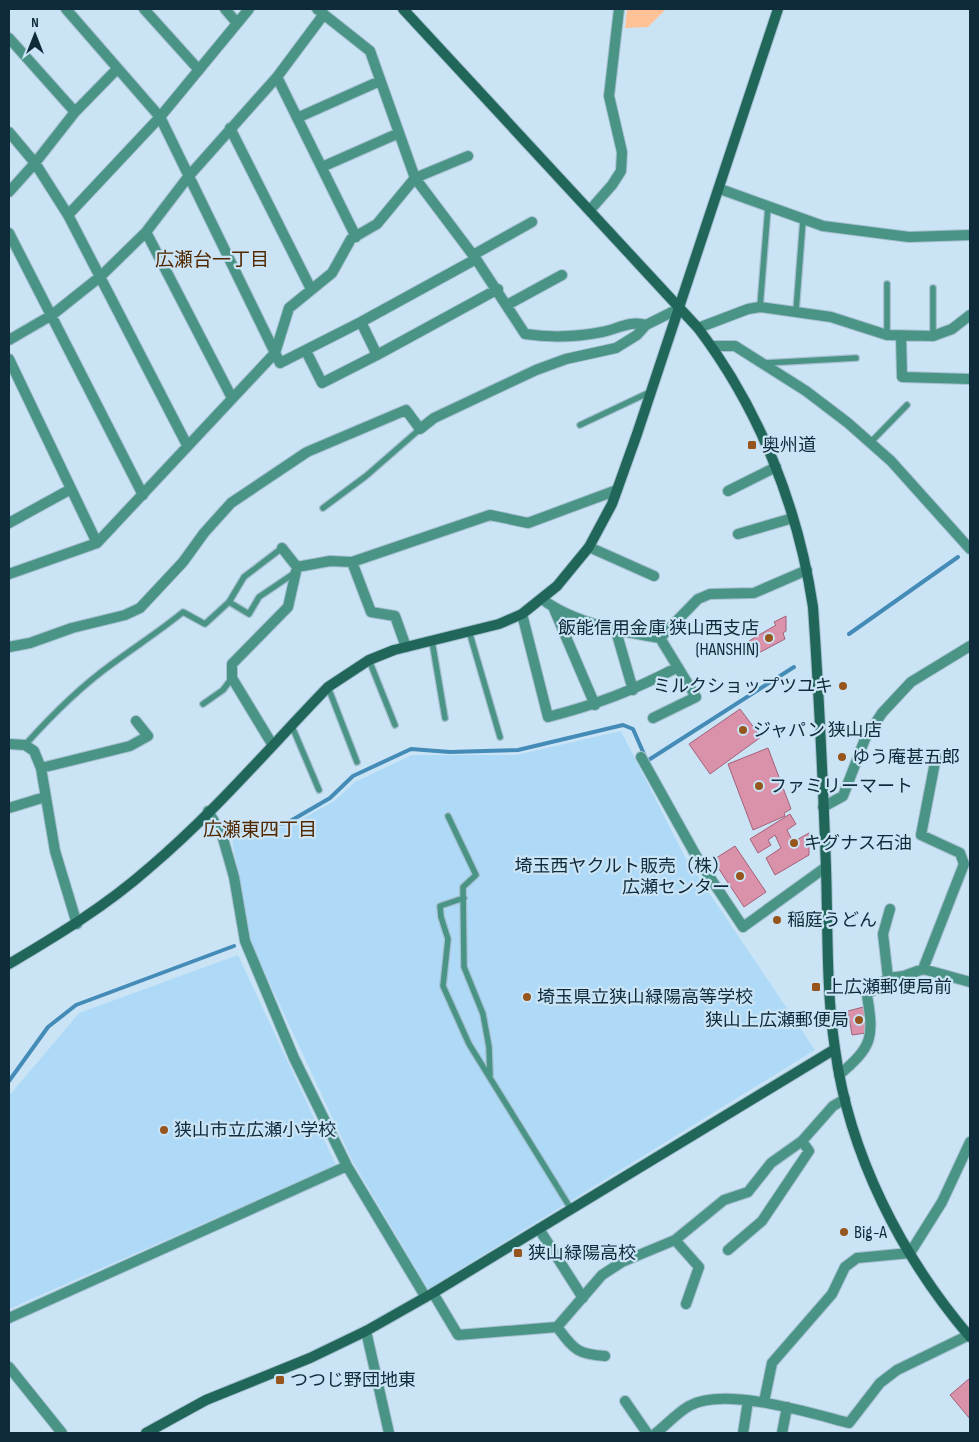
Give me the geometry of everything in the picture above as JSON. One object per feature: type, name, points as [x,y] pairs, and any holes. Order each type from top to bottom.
[{"type":"street","points":[[66,9],[160,117],[280,363],[361,322],[532,222]]},
{"type":"street","points":[[144,9],[199,70]]},
{"type":"street","points":[[225,9],[237,22]]},
{"type":"street","points":[[68,215],[160,117],[249,9]]},
{"type":"street","points":[[403,9],[698,328],[712,346],[750,409],[776,467],[808,570],[815,635],[826,867],[830,1005],[839,1075],[868,1169],[910,1253],[936,1294],[970,1336],[891,1374],[880,1383],[849,1423],[764,1402],[705,1400],[689,1406],[656,1433]]},
{"type":"street","points":[[590,210],[612,185],[621,171],[622,152],[609,96],[619,9]]},
{"type":"street","points":[[9,964],[77,924],[150,868],[208,812],[328,687],[370,660],[406,647],[499,624],[522,614],[542,599],[568,574],[589,547],[604,522],[617,490],[720,189],[778,9]]},
{"type":"street","points":[[9,340],[52,315],[101,276],[146,232],[188,177],[277,76],[320,11],[370,51],[415,178],[498,289],[525,334],[549,338],[602,332],[636,322],[646,325]]},
{"type":"street","points":[[9,38],[75,112]]},
{"type":"street","points":[[9,192],[35,163],[75,112],[117,69]]},
{"type":"street","points":[[277,76],[356,237]]},
{"type":"street","points":[[297,118],[380,81]]},
{"type":"street","points":[[230,128],[311,288]]},
{"type":"street","points":[[9,132],[35,163],[68,215],[187,445]]},
{"type":"street","points":[[322,167],[398,133]]},
{"type":"street","points":[[9,574],[96,543],[275,352],[289,308],[311,288],[332,273],[351,239],[377,224],[415,178],[468,156]]},
{"type":"street","points":[[720,189],[823,226],[909,237],[970,235]]},
{"type":"street","points":[[146,232],[232,398]]},
{"type":"street","points":[[9,234],[143,495]]},
{"type":"street","points":[[507,305],[562,275]]},
{"type":"street","points":[[306,351],[322,383],[498,289]]},
{"type":"street","points":[[9,647],[30,643],[72,628],[125,615],[140,608],[183,562],[204,533],[231,503],[307,452],[406,410],[420,429],[434,418],[536,370],[566,359],[616,348],[637,335],[646,325],[680,308]]},
{"type":"street","points":[[698,328],[748,309],[760,308],[796,311],[831,317],[887,335],[933,336],[952,329],[970,315]]},
{"type":"street","points":[[361,322],[377,355]]},
{"type":"street","points":[[901,336],[902,376],[970,379]]},
{"type":"street","points":[[712,346],[735,346],[765,363],[806,391],[891,461],[970,549]]},
{"type":"street","points":[[9,359],[96,543]]},
{"type":"street","points":[[728,492],[776,467]]},
{"type":"street","points":[[9,523],[71,489]]},
{"type":"street","points":[[297,570],[330,561],[352,562],[490,514],[528,523],[617,490]]},
{"type":"street","points":[[738,534],[793,518]]},
{"type":"street","points":[[589,547],[654,576]]},
{"type":"street","points":[[272,744],[232,678],[232,664],[288,607],[297,570],[282,548]]},
{"type":"street","points":[[352,562],[371,612],[395,616],[406,647]]},
{"type":"street","points":[[660,638],[698,599],[710,594],[754,593],[808,570]]},
{"type":"street","points":[[542,599],[554,609],[616,631],[660,638],[696,697],[653,718]]},
{"type":"street","points":[[554,609],[595,705]]},
{"type":"street","points":[[522,614],[548,717],[595,705],[634,690],[678,667]]},
{"type":"street","points":[[616,631],[634,690]]},
{"type":"street","points":[[823,807],[843,796],[865,739],[882,713],[911,682],[970,646]]},
{"type":"street","points":[[41,768],[130,746],[148,736],[136,721]]},
{"type":"street","points":[[9,744],[25,745],[34,750],[41,768],[55,851],[77,924]]},
{"type":"street","points":[[641,757],[699,861],[743,927],[826,867]]},
{"type":"street","points":[[923,969],[964,864],[960,854],[921,835],[936,757]]},
{"type":"street","points":[[9,808],[45,797]]},
{"type":"street","points":[[208,812],[222,835],[234,877],[245,942],[294,1058],[347,1166],[458,1336],[557,1327],[602,1275],[622,1262],[675,1240],[724,1200],[748,1192],[771,1164],[802,1141],[833,1106],[845,1099]]},
{"type":"street","points":[[888,978],[883,934],[890,909]]},
{"type":"street","points":[[839,1075],[854,1062],[870,1042],[872,1031],[867,995],[888,978],[904,976],[923,969],[970,982]]},
{"type":"street","points":[[146,1433],[206,1400],[310,1358],[366,1331],[539,1229],[835,1049]]},
{"type":"street","points":[[728,1250],[762,1221],[810,1151],[802,1141]]},
{"type":"street","points":[[910,1253],[942,1202],[970,1142]]},
{"type":"street","points":[[9,1318],[347,1166]]},
{"type":"street","points":[[539,1229],[583,1298]]},
{"type":"street","points":[[675,1240],[699,1267],[686,1304]]},
{"type":"street","points":[[764,1402],[772,1363],[832,1294],[845,1267],[857,1258],[910,1253]]},
{"type":"street","points":[[557,1327],[572,1347],[578,1351],[585,1355],[605,1356]]},
{"type":"street","points":[[366,1331],[389,1433]]},
{"type":"street","points":[[9,1367],[57,1431]]},
{"type":"street","points":[[625,1401],[647,1433]]},
{"type":"street","points":[[743,1433],[748,1401]]},
{"type":"street","points":[[782,1433],[787,1407]]},
{"type":"lane","points":[[760,308],[768,207]]},
{"type":"lane","points":[[796,311],[803,220]]},
{"type":"lane","points":[[887,284],[887,335]]},
{"type":"lane","points":[[933,288],[933,336]]},
{"type":"lane","points":[[765,363],[856,358]]},
{"type":"lane","points":[[580,425],[652,392]]},
{"type":"lane","points":[[870,443],[906,405]]},
{"type":"lane","points":[[323,508],[366,476],[420,429]]},
{"type":"lane","points":[[25,745],[70,699],[111,664],[158,634],[183,612],[205,624],[229,602],[244,578],[282,548]]},
{"type":"lane","points":[[229,602],[249,614],[259,597],[297,570]]},
{"type":"lane","points":[[469,631],[500,737]]},
{"type":"lane","points":[[432,641],[445,718]]},
{"type":"lane","points":[[370,660],[396,725]]},
{"type":"lane","points":[[203,704],[223,690],[232,678]]},
{"type":"lane","points":[[328,687],[357,762]]},
{"type":"lane","points":[[292,724],[319,790]]},
{"type":"lane","points":[[448,816],[476,875],[463,887],[464,967],[483,1014],[489,1047],[490,1078]]},
{"type":"lane","points":[[464,898],[440,906],[441,917],[448,939],[443,986],[469,1044],[571,1209]]},
{"type":"shaded area","points":[[627,9],[666,9],[648,27],[625,28]]},
{"type":"shaded area","name":"埼玉県立狭山緑陽高等学校","points":[[621,731],[685,857],[815,1050],[428,1289],[353,1162],[251,943],[231,834],[288,827],[334,801],[355,782],[412,755],[516,755]]},
{"type":"shaded area","name":"狭山市立広瀬小学校","points":[[238,955],[336,1165],[9,1309],[9,1096],[79,1013]]},
{"type":"building","points":[[786,616],[786,631],[783,633],[785,639],[755,655],[749,641],[776,625],[774,622]]},
{"type":"building","points":[[740,709],[761,737],[710,774],[689,744]]},
{"type":"building","name":"ファミリーマート","points":[[768,748],[791,809],[784,813],[785,816],[753,830],[728,764]]},
{"type":"building","name":"キグナス石油","points":[[790,814],[796,824],[787,830],[793,842],[809,833],[809,855],[775,875],[766,858],[781,848],[775,835],[768,840],[771,845],[758,853],[750,839]]},
{"type":"building","name":"埼玉西ヤクルト販売（株） 広瀬センター","points":[[735,846],[766,892],[744,907],[713,860]]},
{"type":"building","points":[[867,1006],[866,1033],[852,1035],[848,1011]]},
{"type":"building","points":[[970,1378],[970,1419],[950,1395]]},
{"type":"waterway","points":[[849,634],[958,557]]},
{"type":"waterway","points":[[230,833],[254,827],[287,823],[330,798],[353,776],[411,749],[450,752],[518,750],[623,725],[633,729],[647,761],[794,667]]},
{"type":"waterway","points":[[9,1081],[48,1027],[76,1005],[234,946]]},
{"type":"place","name":"奥州道","points":[[752,445]]},
{"type":"place","name":"飯能信用金庫 狭山西支店 (HANSHIN)","points":[[769,638]]},
{"type":"place","name":"ミルクショップツユキ","points":[[843,686]]},
{"type":"place","name":"ジャパン 狭山店","points":[[743,730]]},
{"type":"place","name":"ゆう庵甚五郎","points":[[842,757]]},
{"type":"place","name":"ファミリーマート","points":[[759,786]]},
{"type":"place","name":"キグナス石油","points":[[794,843]]},
{"type":"place","name":"埼玉西ヤクルト販売（株） 広瀬センター","points":[[740,876]]},
{"type":"place","name":"稲庭うどん","points":[[777,920]]},
{"type":"place","name":"上広瀬郵便局前","points":[[816,987]]},
{"type":"place","name":"埼玉県立狭山緑陽高等学校","points":[[527,997]]},
{"type":"place","name":"狭山上広瀬郵便局","points":[[859,1020]]},
{"type":"place","name":"狭山市立広瀬小学校","points":[[164,1130]]},
{"type":"place","name":"Big-A","points":[[844,1232]]},
{"type":"place","name":"狭山緑陽高校","points":[[518,1253]]},
{"type":"place","name":"つつじ野団地東","points":[[280,1380]]},
{"type":"district","name":"広瀬台一丁目","points":[[212,259]]},
{"type":"district","name":"広瀬東四丁目","points":[[260,829]]}]
